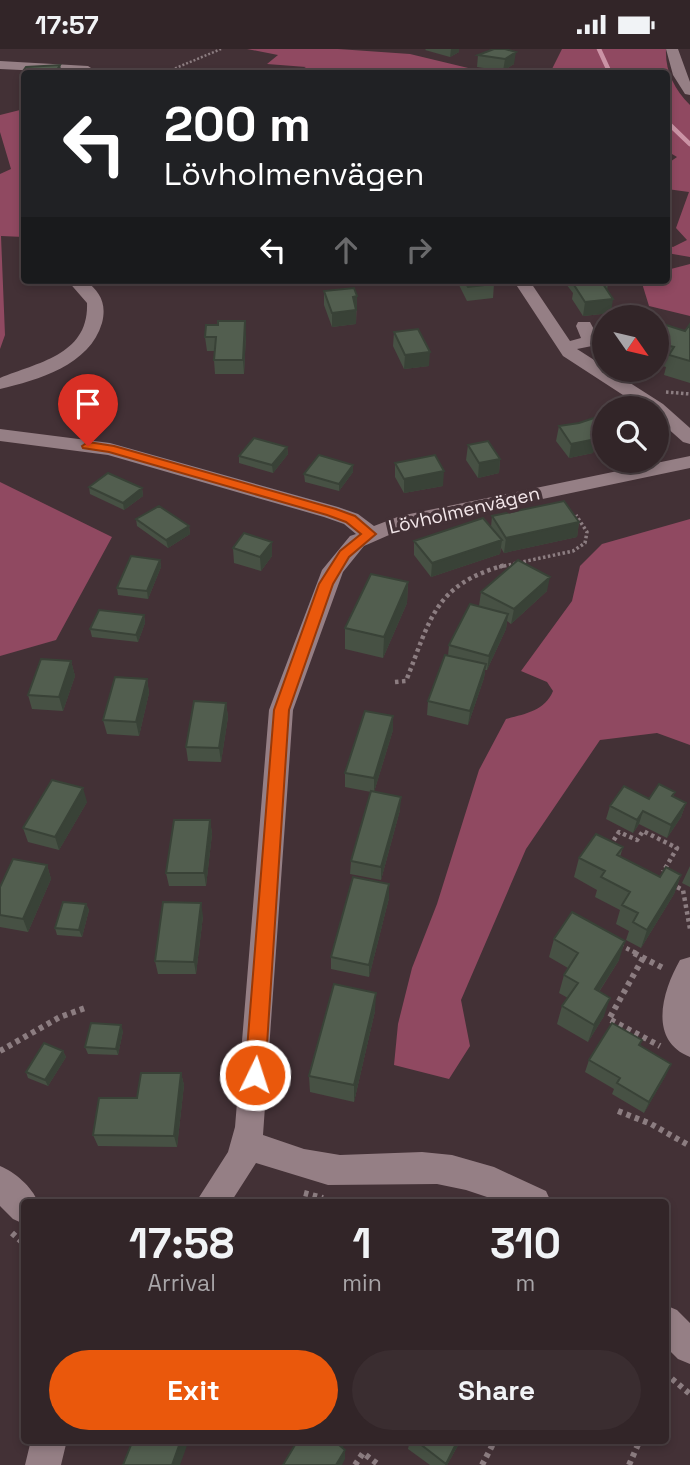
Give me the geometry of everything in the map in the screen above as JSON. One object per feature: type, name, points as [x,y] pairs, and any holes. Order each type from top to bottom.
[{"type":"street","points":[[672,49],[679,75],[690,91]]},
{"type":"street","points":[[0,65],[88,70]]},
{"type":"street","points":[[0,384],[66,360],[89,340],[98,306],[94,296],[80,284]]},
{"type":"street","points":[[524,284],[570,352],[637,396]]},
{"type":"street","points":[[570,352],[591,341],[584,326]]},
{"type":"street","points":[[570,352],[592,350]]},
{"type":"street","points":[[627,390],[631,382]]},
{"type":"street","points":[[669,419],[690,438]]},
{"type":"street","name":"Lövholmenvägen","points":[[0,435],[110,449],[331,512],[351,519],[370,534],[432,514],[690,462]]},
{"type":"street","points":[[214,1199],[233,1176],[247,1145],[254,1097],[281,710],[326,584],[344,554],[370,534]]},
{"type":"street","points":[[687,974],[675,999],[674,1011],[676,1021],[688,1041]]},
{"type":"street","points":[[247,1145],[327,1170],[425,1168],[465,1173],[528,1199]]},
{"type":"street","points":[[0,1182],[21,1205]]},
{"type":"street","points":[[669,1326],[690,1347]]},
{"type":"street","points":[[43,1465],[48,1444]]},
{"type":"path","points":[[171,70],[221,49]]},
{"type":"path","points":[[395,682],[405,681],[442,600],[452,588],[490,570],[573,551],[585,543],[587,532],[576,515]]},
{"type":"path","points":[[617,856],[606,851],[619,832],[637,840],[643,831],[677,848],[660,878],[683,890],[686,898],[684,920],[690,929]]},
{"type":"path","points":[[613,941],[643,958],[687,974]]},
{"type":"path","points":[[643,958],[609,1019],[663,1048],[688,1041]]},
{"type":"path","points":[[0,1051],[60,1017],[88,1007]]},
{"type":"path","points":[[618,1111],[651,1124],[690,1146]]},
{"type":"path","points":[[669,1378],[690,1394]]},
{"type":"path","points":[[482,1465],[493,1444]]},
{"type":"path","points":[[629,1465],[638,1444]]},
{"type":"path","points":[[355,1465],[363,1453],[379,1465]]},
{"type":"shaded area","points":[[247,49],[338,49],[410,54],[477,70],[300,70],[306,67],[267,64],[278,55]]},
{"type":"shaded area","points":[[562,49],[666,49],[669,70],[552,70]]},
{"type":"shaded area","points":[[670,73],[679,93],[690,105],[690,257],[670,254],[670,246],[687,240],[676,228],[689,192],[670,189],[670,162],[677,157],[670,153]]},
{"type":"shaded area","points":[[21,110],[21,237],[1,236],[5,335],[0,349],[0,174],[11,169],[0,132],[0,115]]},
{"type":"shaded area","points":[[690,264],[690,316],[669,311],[669,305],[649,305],[642,284],[670,284],[670,269]]},
{"type":"shaded area","points":[[0,482],[112,537],[56,640],[0,656]]},
{"type":"shaded area","points":[[690,519],[690,745],[657,733],[600,740],[526,849],[461,1000],[470,1046],[449,1079],[394,1065],[398,1024],[412,968],[437,904],[479,770],[506,719],[539,707],[553,691],[547,682],[521,671],[572,601],[580,566],[602,544]]},
{"type":"building","points":[[494,49],[516,52],[505,59],[478,55]]},
{"type":"building","points":[[60,65],[57,70],[24,70],[26,67]]},
{"type":"building","points":[[466,284],[494,284],[468,287]]},
{"type":"building","points":[[603,284],[613,299],[585,302],[574,285]]},
{"type":"building","points":[[354,288],[357,296],[353,297],[356,310],[332,313],[324,291]]},
{"type":"building","points":[[218,321],[245,321],[243,360],[214,360],[216,337],[205,337],[206,325],[218,325]]},
{"type":"building","points":[[690,324],[690,361],[669,355],[674,347],[669,346],[669,326],[685,331]]},
{"type":"building","points":[[418,329],[430,352],[405,355],[394,332]]},
{"type":"building","points":[[592,419],[592,440],[571,444],[559,426]]},
{"type":"building","points":[[254,438],[287,447],[272,465],[239,456]]},
{"type":"building","points":[[488,441],[500,459],[479,463],[468,445]]},
{"type":"building","points":[[319,455],[353,465],[339,484],[304,474]]},
{"type":"building","points":[[435,455],[444,471],[404,479],[395,463]]},
{"type":"building","points":[[108,473],[142,488],[123,503],[89,487]]},
{"type":"building","points":[[564,501],[579,522],[506,538],[492,516]]},
{"type":"building","points":[[159,506],[189,526],[166,540],[136,519]]},
{"type":"building","points":[[483,518],[502,540],[432,563],[414,541]]},
{"type":"building","points":[[244,533],[272,542],[260,557],[233,548]]},
{"type":"building","points":[[131,556],[160,560],[147,591],[117,588]]},
{"type":"building","points":[[518,560],[550,577],[514,609],[481,592]]},
{"type":"building","points":[[371,574],[408,582],[384,637],[345,628]]},
{"type":"building","points":[[470,604],[508,614],[489,656],[449,645]]},
{"type":"building","points":[[99,610],[144,615],[136,635],[90,629]]},
{"type":"building","points":[[445,655],[486,664],[470,711],[428,701]]},
{"type":"building","points":[[41,659],[71,661],[59,697],[28,695]]},
{"type":"building","points":[[115,677],[147,679],[136,722],[103,720]]},
{"type":"building","points":[[194,701],[226,703],[219,748],[186,747]]},
{"type":"building","points":[[365,711],[393,716],[374,778],[345,773]]},
{"type":"building","points":[[52,780],[83,788],[55,837],[23,828]]},
{"type":"building","points":[[659,784],[675,792],[672,796],[686,803],[671,825],[643,811],[637,820],[610,806],[624,786],[649,799]]},
{"type":"building","points":[[371,791],[401,797],[381,867],[351,861]]},
{"type":"building","points":[[174,820],[210,820],[204,873],[166,873]]},
{"type":"building","points":[[596,834],[623,847],[617,855],[660,877],[666,867],[681,875],[647,930],[633,922],[638,913],[622,905],[630,892],[601,877],[605,871],[579,858]]},
{"type":"building","points":[[13,859],[47,865],[23,919],[0,915],[0,887]]},
{"type":"building","points":[[353,877],[389,884],[369,965],[331,957]]},
{"type":"building","points":[[63,902],[86,904],[79,930],[55,928]]},
{"type":"building","points":[[163,902],[201,903],[194,962],[155,961]]},
{"type":"building","points":[[572,912],[625,941],[595,989],[610,998],[594,1025],[562,1006],[578,983],[564,975],[578,953],[554,939]]},
{"type":"building","points":[[334,984],[376,993],[354,1085],[309,1076]]},
{"type":"building","points":[[91,1023],[121,1025],[116,1049],[85,1047]]},
{"type":"building","points":[[612,1023],[642,1040],[639,1045],[671,1064],[649,1102],[617,1083],[620,1078],[589,1060]]},
{"type":"building","points":[[44,1043],[63,1051],[45,1080],[26,1072]]},
{"type":"building","points":[[141,1073],[181,1073],[174,1136],[93,1135],[99,1098],[137,1098]]},
{"type":"building","points":[[131,1444],[180,1444],[172,1465],[123,1465]]},
{"type":"building","points":[[296,1444],[339,1444],[345,1450],[336,1465],[283,1465]]},
{"type":"building","points":[[420,1444],[456,1444],[446,1464]]},
{"type":"waterway","points":[[599,49],[609,70]]},
{"type":"waterway","points":[[670,125],[690,144]]},
{"type":"route","points":[[88,446],[110,449],[331,512],[351,519],[370,534],[356,541],[333,570],[281,710],[277,733],[255,1075]]}]
